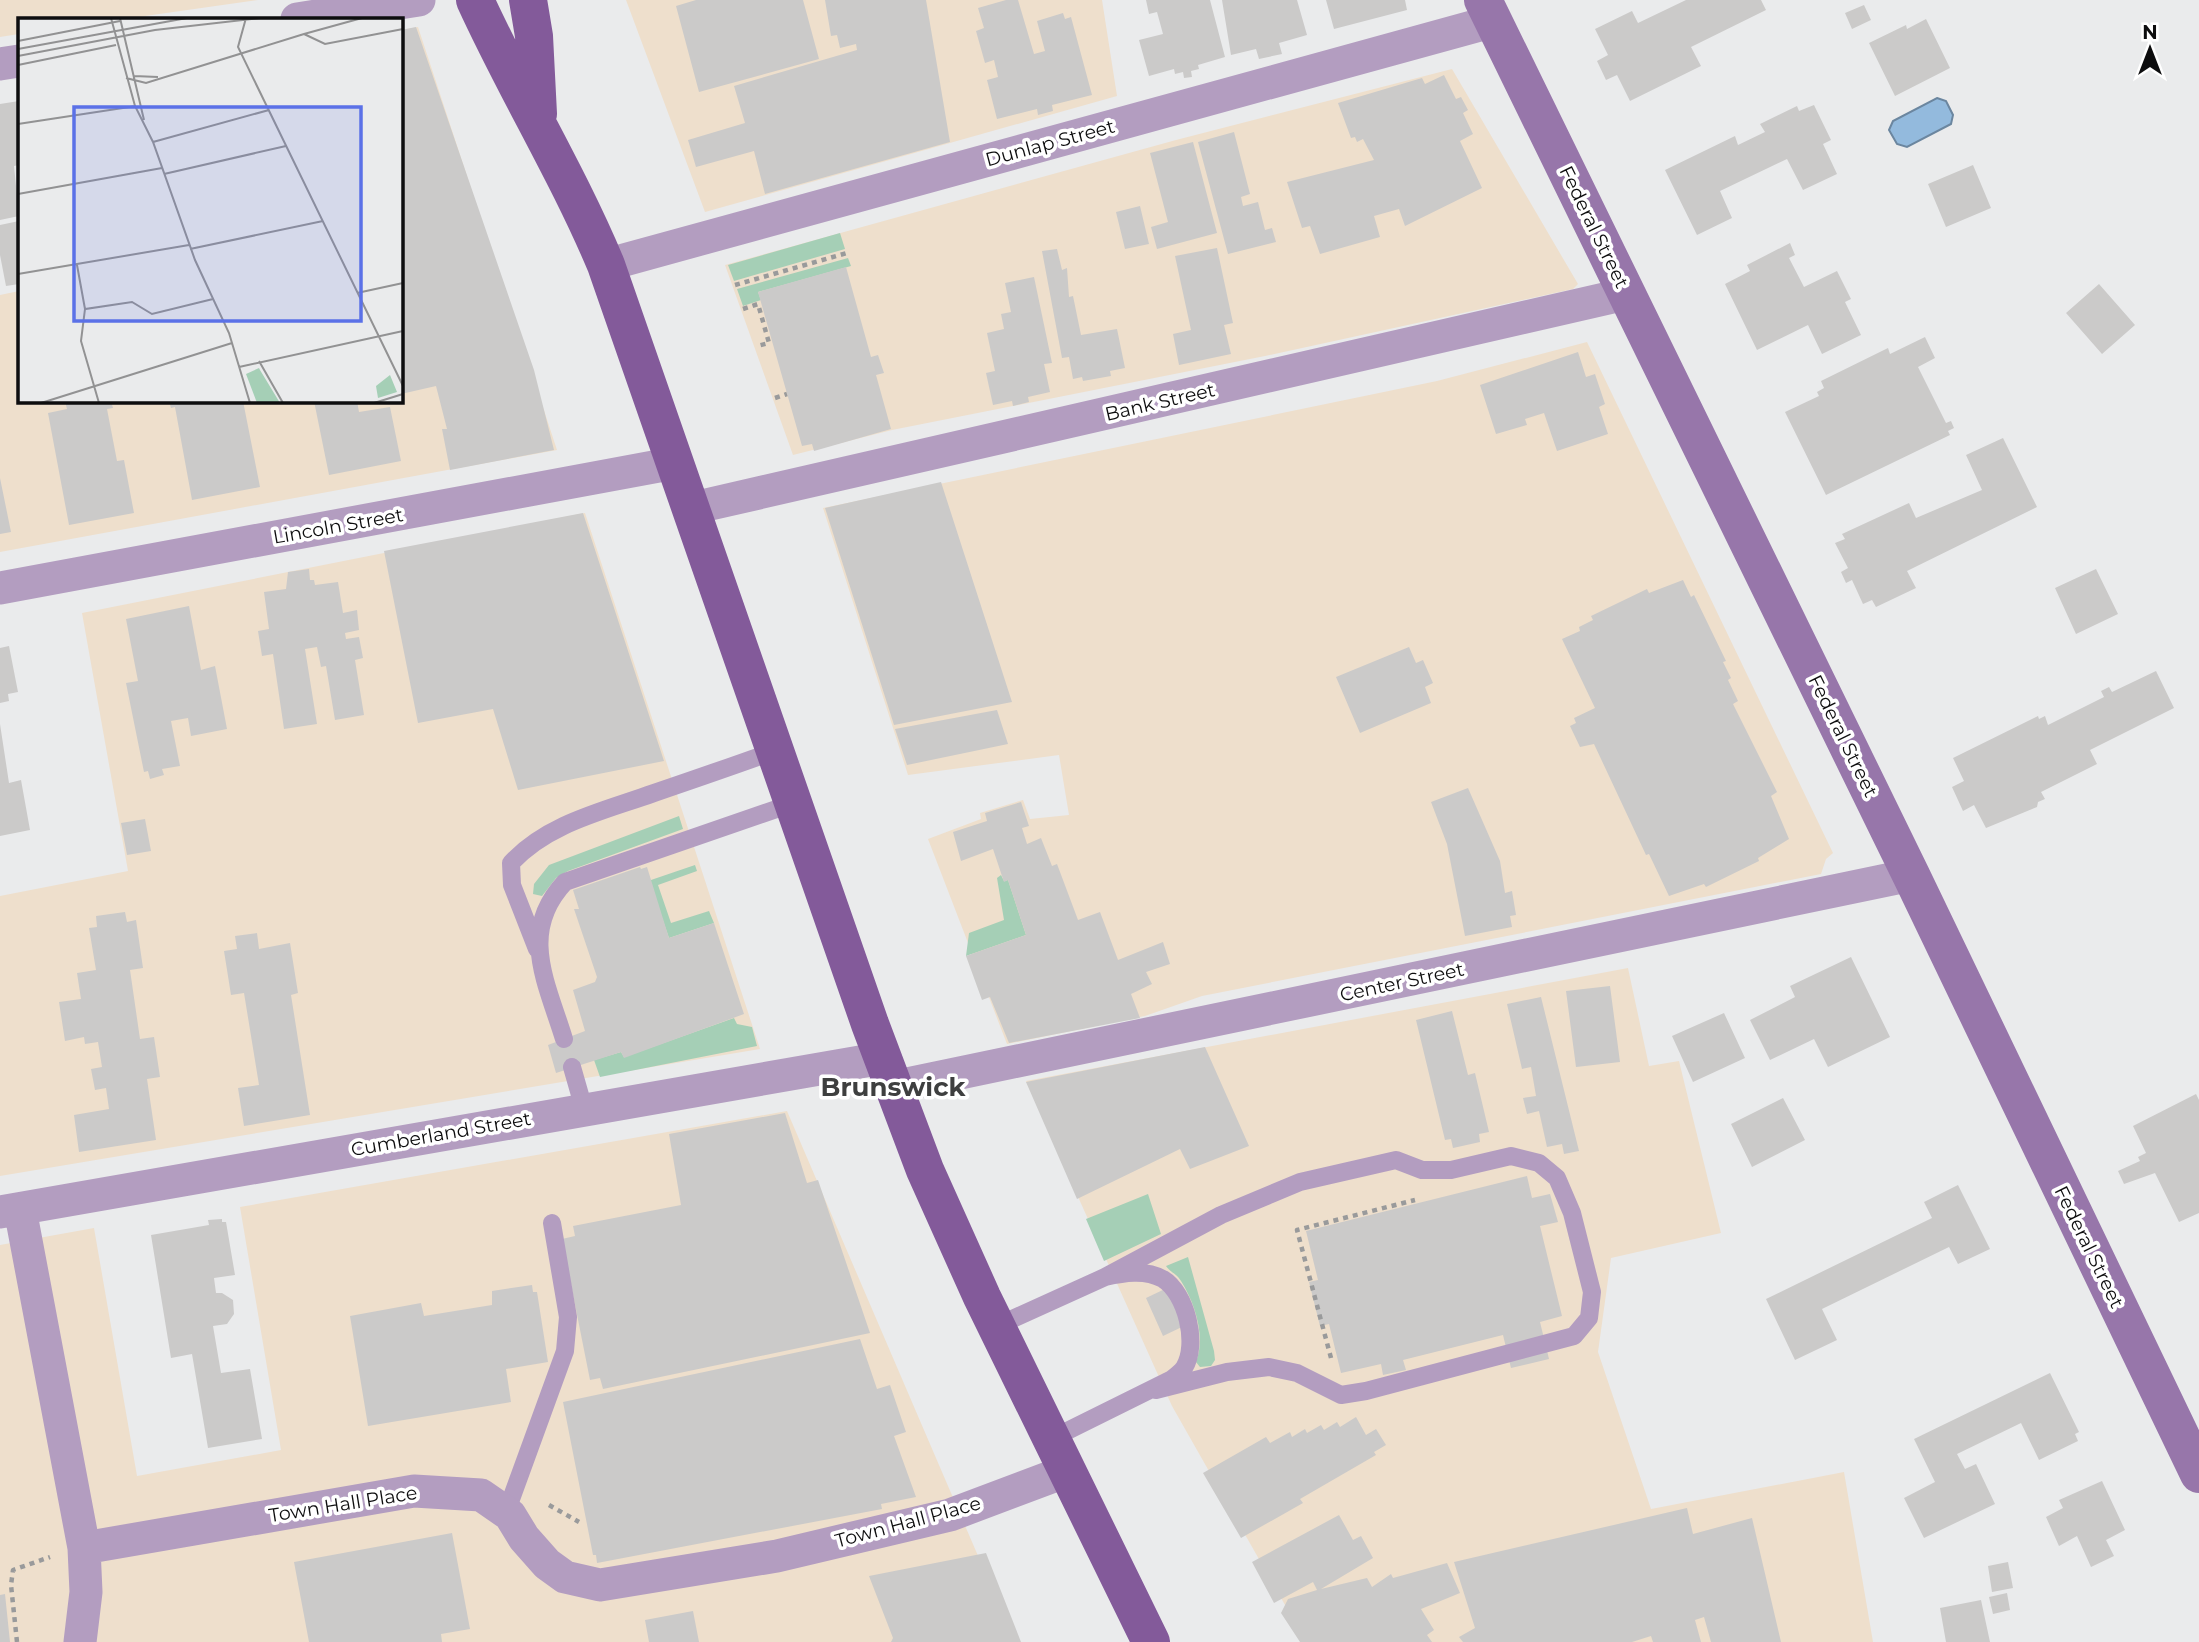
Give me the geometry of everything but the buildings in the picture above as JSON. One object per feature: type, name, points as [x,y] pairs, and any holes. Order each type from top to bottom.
[{"type":"main road","points":[[475,0],[583,210],[606,265],[888,1072],[925,1170],[996,1326],[1151,1642]]},
{"type":"main road","points":[[528,0],[534,36],[538,127]]},
{"type":"street","points":[[304,18],[419,0]]},
{"type":"street","name":"Dunlap Street","points":[[606,265],[1488,11]]},
{"type":"street","name":"Federal Street","points":[[1488,11],[1911,875],[2187,1422],[2199,1474]]},
{"type":"street","points":[[0,64],[18,61]]},
{"type":"street","name":"Bank Street","points":[[693,508],[1626,294]]},
{"type":"street","name":"Lincoln Street","points":[[0,588],[675,463]]},
{"type":"street","name":"Center Street","points":[[888,1072],[1911,875]]},
{"type":"street","name":"Cumberland Street","points":[[10,1210],[583,1109],[888,1072]]},
{"type":"street","points":[[10,1210],[84,1548],[86,1592],[80,1642]]},
{"type":"street","name":"Town Hall Place","points":[[84,1548],[414,1491],[481,1495],[506,1513],[547,1564],[565,1577],[600,1585],[777,1556],[950,1515],[1059,1455]]},
{"type":"lane","points":[[564,1039],[537,949],[512,885],[511,863],[543,836],[577,820],[777,750]]},
{"type":"lane","points":[[537,949],[544,914],[552,896],[565,882],[794,803]]},
{"type":"lane","points":[[572,1068],[583,1109]]},
{"type":"lane","points":[[996,1326],[1105,1277],[1221,1214],[1300,1182],[1396,1160],[1422,1170],[1451,1170],[1511,1156],[1539,1163],[1557,1178],[1572,1213],[1592,1292],[1589,1318],[1574,1336],[1366,1391],[1341,1395],[1297,1374],[1269,1367],[1227,1372],[1156,1390]]},
{"type":"lane","points":[[506,1513],[565,1350],[568,1317],[552,1223]]},
{"type":"lane","points":[[1059,1455],[1156,1390],[1185,1367],[1189,1349],[1185,1309],[1173,1286],[1160,1278],[1139,1272],[1105,1277]]},
{"type":"path","points":[[735,285],[846,253]]},
{"type":"path","points":[[744,309],[758,304],[769,343],[757,346]]},
{"type":"path","points":[[775,398],[787,394]]},
{"type":"path","points":[[1334,1368],[1297,1230],[1415,1199]]},
{"type":"path","points":[[17,1642],[12,1577],[13,1570],[28,1563]]},
{"type":"shaded area","points":[[0,0],[258,0],[131,18],[18,18],[18,34],[0,37]]},
{"type":"shaded area","points":[[626,0],[1102,0],[1117,96],[705,212]]},
{"type":"shaded area","points":[[418,27],[557,450],[0,552],[0,295],[18,291],[18,402],[402,402],[402,30]]},
{"type":"shaded area","points":[[1452,69],[1578,284],[1573,289],[1265,356],[892,430],[793,455],[725,265],[1176,140]]},
{"type":"shaded area","points":[[1587,342],[1833,853],[1826,859],[1821,874],[1202,996],[1145,1016],[1007,1044],[928,839],[981,819],[980,813],[1023,800],[1030,819],[1069,815],[1059,755],[908,775],[823,508],[1437,381]]},
{"type":"shaded area","points":[[585,513],[760,1049],[0,1176],[0,896],[128,871],[82,613]]},
{"type":"shaded area","points":[[1628,968],[1649,1066],[1679,1061],[1721,1233],[1611,1258],[1598,1352],[1651,1509],[1844,1472],[1873,1642],[1306,1642],[1172,1406],[1026,1081]]},
{"type":"shaded area","points":[[787,1111],[1015,1642],[0,1642],[0,1245],[94,1228],[137,1476],[281,1450],[240,1207]]},
{"type":"green space","points":[[840,233],[845,249],[734,281],[728,265]]},
{"type":"green space","points":[[848,258],[851,266],[758,292],[761,300],[743,306],[737,289]]},
{"type":"green space","points":[[679,816],[683,829],[568,871],[556,878],[542,896],[533,894],[534,884],[549,865]]},
{"type":"green space","points":[[695,865],[697,871],[658,885],[671,923],[709,911],[714,923],[669,938],[651,880]]},
{"type":"green space","points":[[1001,875],[1004,881],[1008,880],[1026,935],[966,956],[969,933],[1004,920],[997,878]]},
{"type":"green space","points":[[734,1018],[737,1024],[752,1027],[757,1046],[600,1077],[594,1060],[621,1052],[624,1057]]},
{"type":"green space","points":[[1148,1194],[1161,1234],[1104,1261],[1086,1219]]},
{"type":"green space","points":[[1188,1257],[1214,1351],[1215,1360],[1211,1366],[1200,1367],[1196,1362],[1200,1342],[1195,1310],[1181,1281],[1166,1266]]},
{"type":"water","points":[[1937,98],[1946,101],[1953,115],[1951,124],[1907,147],[1897,144],[1889,130],[1893,121]]},
{"type":"district","name":"Brunswick","points":[[893,1087]]}]
